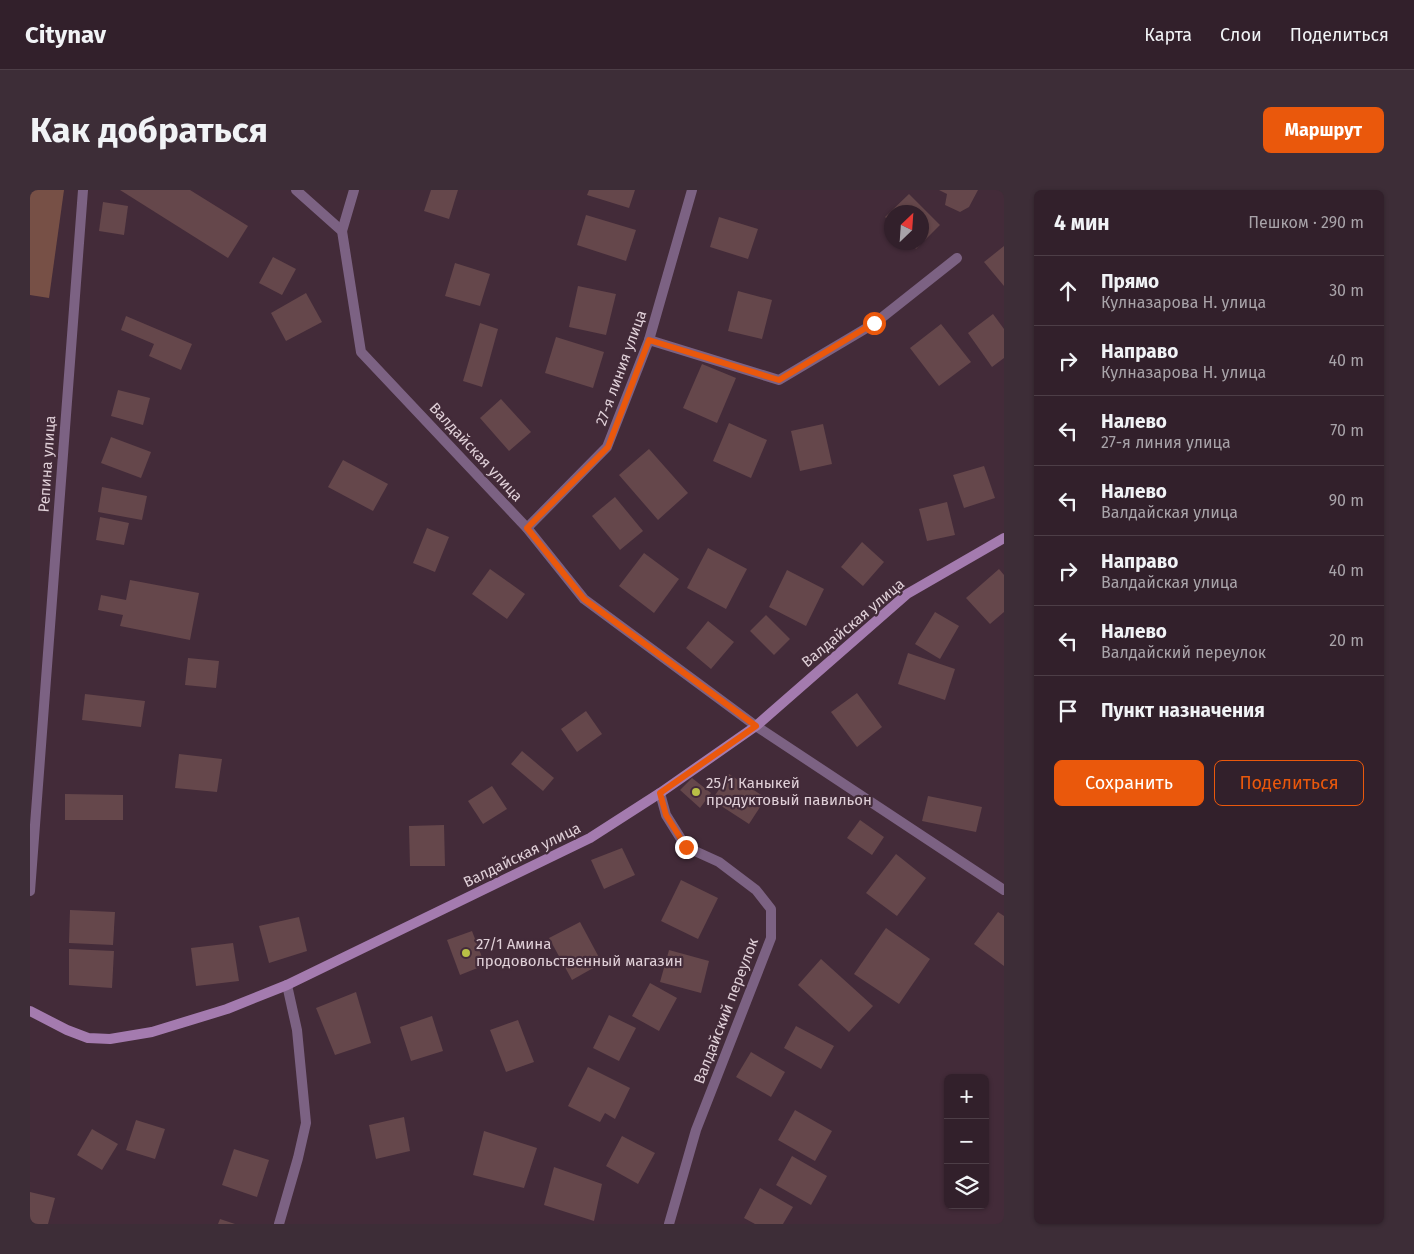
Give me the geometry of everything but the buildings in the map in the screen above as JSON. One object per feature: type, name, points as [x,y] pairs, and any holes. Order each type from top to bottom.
[{"type":"street","name":"Репина улица","points":[[30,891],[83,190]]},
{"type":"street","points":[[296,190],[342,231],[354,190]]},
{"type":"street","name":"27-я линия улица","points":[[527,528],[608,447],[649,340],[692,190]]},
{"type":"street","name":"Валдайская улица","points":[[342,231],[361,352],[527,528],[584,599],[756,726],[1004,890]]},
{"type":"street","points":[[649,340],[779,380],[874,323],[957,258]]},
{"type":"street","name":"Валдайская улица","points":[[30,1011],[67,1030],[88,1038],[110,1039],[152,1032],[227,1009],[287,985],[590,838],[660,793],[756,726],[907,594],[1004,538]]},
{"type":"street","name":"Валдайский переулок","points":[[660,793],[666,815],[686,847],[719,862],[756,890],[770,909],[771,938],[696,1130],[669,1224]]},
{"type":"street","points":[[279,1224],[306,1123],[297,1030],[287,985]]},
{"type":"shaded area","points":[[30,190],[64,190],[49,298],[30,295]]},
{"type":"place","name":"25/1 Каныкей продуктовый павильон","points":[[696,792]]},
{"type":"place","name":"27/1 Амина продовольственный магазин","points":[[466,953]]},
{"type":"route","points":[[686,847],[666,815],[660,793],[756,726],[584,599],[527,528],[608,447],[649,340],[779,380],[874,323]]}]
